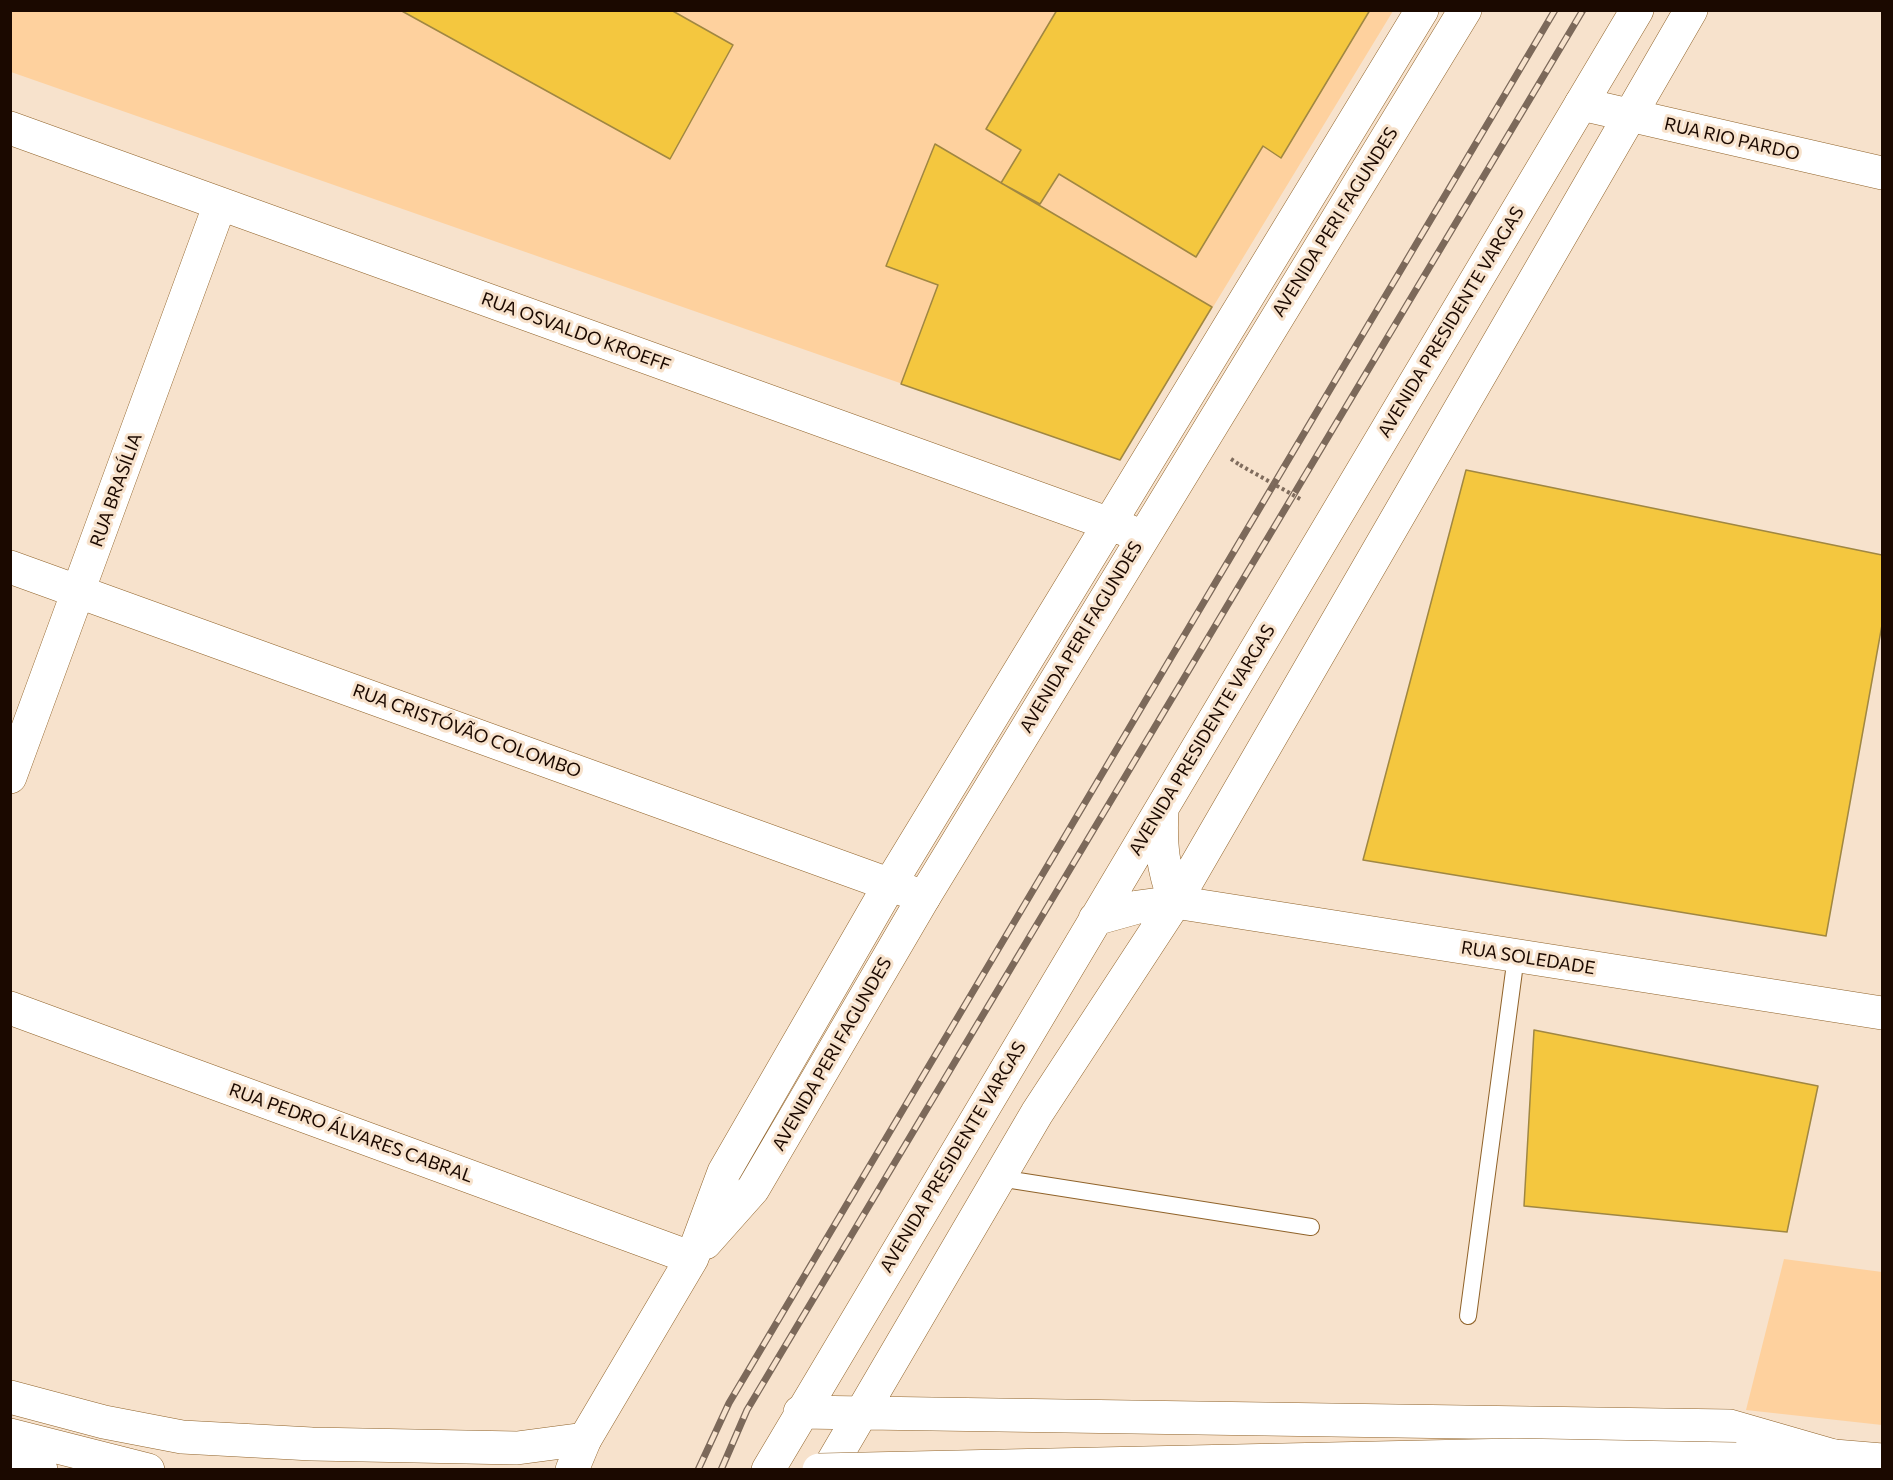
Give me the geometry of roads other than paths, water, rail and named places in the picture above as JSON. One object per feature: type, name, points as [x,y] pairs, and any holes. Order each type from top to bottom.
[{"type":"main road","name":"AVENIDA PERI FAGUNDES","points":[[572,1470],[585,1439],[692,1258],[724,1172],[890,884],[1422,10]]},
{"type":"main road","name":"AVENIDA PERI FAGUNDES","points":[[692,1258],[753,1189],[924,897],[1142,536],[1465,10]]},
{"type":"main road","name":"AVENIDA PRESIDENTE VARGAS","points":[[768,1470],[800,1412],[1637,10]]},
{"type":"main road","points":[[828,1470],[1037,1113],[1174,902],[1691,10]]},
{"type":"main road","name":"RUA RIO PARDO","points":[[1581,104],[1882,173]]},
{"type":"main road","name":"RUA OSVALDO KROEFF","points":[[10,128],[1142,536]]},
{"type":"main road","name":"RUA BRASÍLIA","points":[[10,777],[220,204]]},
{"type":"main road","name":"RUA CRISTÓVÃO COLOMBO","points":[[10,567],[924,897]]},
{"type":"main road","points":[[1162,807],[1160,848],[1164,871],[1174,902]]},
{"type":"main road","name":"RUA SOLEDADE","points":[[1095,919],[1138,907],[1174,902],[1882,1013]]},
{"type":"main road","name":"RUA PEDRO ÁLVARES CABRAL","points":[[10,1008],[692,1258]]},
{"type":"main road","points":[[10,1396],[104,1422],[182,1437],[312,1444],[517,1448],[585,1439]]},
{"type":"main road","points":[[800,1412],[1730,1426],[1834,1456]]},
{"type":"main road","points":[[10,1435],[148,1470]]},
{"type":"main road","points":[[819,1470],[1515,1455],[1736,1459],[1834,1456],[1882,1460]]},
{"type":"main road","points":[[10,1461],[41,1470]]},
{"type":"lane","points":[[1468,1316],[1516,956]]},
{"type":"lane","points":[[999,1178],[1311,1227]]},
{"type":"railway","points":[[698,1470],[729,1403],[1555,10]]},
{"type":"railway","points":[[721,1470],[747,1410],[1583,10]]}]
